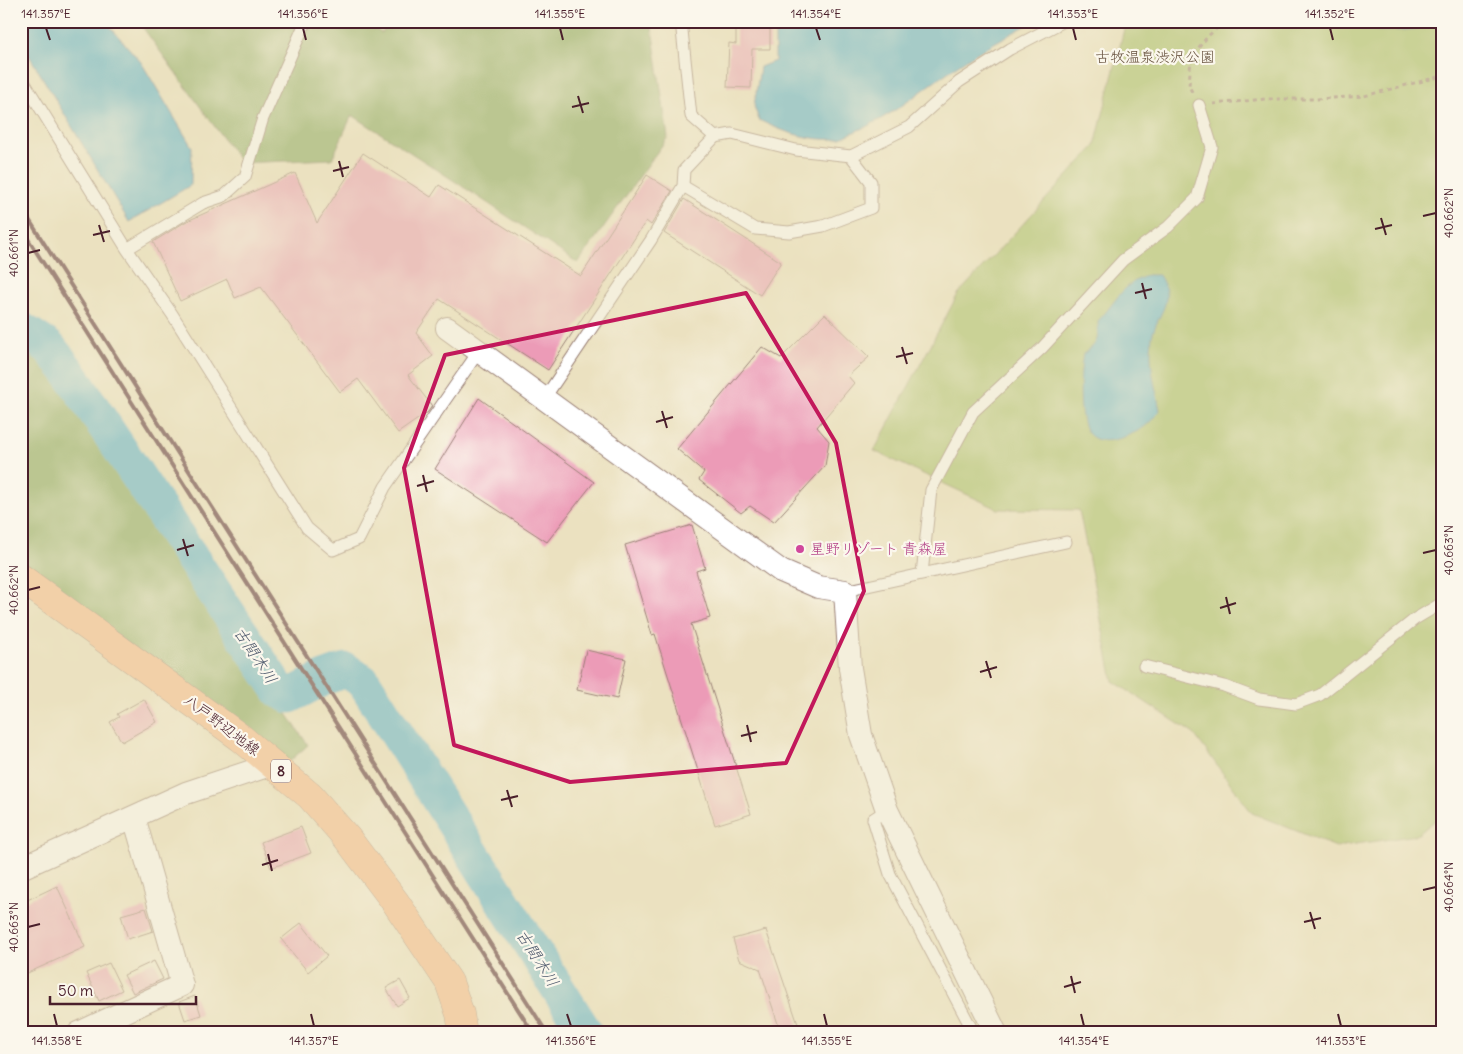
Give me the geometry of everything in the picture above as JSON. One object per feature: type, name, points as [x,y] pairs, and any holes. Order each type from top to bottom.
[{"type":"main road","name":"八戸野辺地線","points":[[21,578],[241,738],[310,796],[348,838],[396,903],[450,982],[460,1014],[463,1033]]},
{"type":"street","points":[[447,328],[781,571],[818,587],[845,591],[850,668],[861,735],[887,810],[996,1033]]},
{"type":"street","points":[[21,868],[186,793],[273,764]]},
{"type":"street","points":[[79,1033],[182,985],[134,817]]},
{"type":"lane","points":[[127,249],[203,203],[224,196],[245,177],[263,118],[306,21]]},
{"type":"lane","points":[[681,21],[690,116],[715,137]]},
{"type":"lane","points":[[544,398],[651,240],[683,186],[684,170],[715,137],[732,134],[796,150],[851,156],[909,127],[959,82],[1010,50],[1064,21]]},
{"type":"lane","points":[[21,77],[127,249],[172,314],[307,528],[333,550],[359,539],[385,487],[479,351]]},
{"type":"lane","points":[[922,574],[931,490],[973,412],[1042,348],[1123,260],[1168,228],[1196,198],[1212,148],[1199,105]]},
{"type":"lane","points":[[683,186],[755,229],[798,231],[823,226],[870,208],[870,182],[851,156]]},
{"type":"lane","points":[[845,591],[1066,542]]},
{"type":"lane","points":[[1144,666],[1224,686],[1259,699],[1296,704],[1320,695],[1415,619],[1442,604]]},
{"type":"lane","points":[[887,810],[873,819],[890,874],[974,1033]]},
{"type":"path","points":[[1225,21],[1208,36],[1190,57],[1189,86],[1199,105],[1266,99],[1317,99],[1364,96],[1442,76]]},
{"type":"highlighted area","points":[[746,293],[836,443],[864,591],[786,763],[570,782],[454,745],[404,468],[445,355]]},
{"type":"green space","points":[[138,21],[361,21],[382,33],[389,21],[651,21],[668,137],[578,263],[352,115],[332,159],[241,163]]},
{"type":"green space","name":"古牧温泉渋沢公園","points":[[1126,21],[1442,21],[1442,815],[1417,835],[1336,847],[1252,813],[1194,734],[1113,681],[1079,510],[998,509],[874,451],[958,294],[1095,146]]},
{"type":"green space","points":[[21,317],[308,745],[289,762],[21,567]]},
{"type":"water","points":[[21,21],[105,21],[141,62],[192,147],[191,185],[129,222],[21,42]]},
{"type":"water","points":[[775,21],[1034,21],[971,57],[881,119],[841,138],[816,139],[796,135],[759,120],[754,106],[760,67],[775,61]]},
{"type":"water","points":[[1348,21],[1442,21],[1442,23],[1412,29],[1377,31],[1358,28]]},
{"type":"water","points":[[1147,275],[1159,275],[1166,292],[1165,304],[1152,335],[1151,348],[1152,372],[1160,410],[1140,430],[1120,438],[1110,440],[1096,439],[1088,433],[1082,418],[1080,383],[1083,354],[1095,344],[1098,333],[1098,321],[1118,296],[1127,287]]},
{"type":"building","points":[[736,21],[770,21],[770,49],[752,49],[751,88],[727,87],[729,43],[736,44]]},
{"type":"building","points":[[363,153],[431,197],[439,185],[581,276],[647,175],[672,191],[651,225],[646,221],[548,370],[439,299],[416,333],[433,356],[408,375],[432,406],[428,412],[398,433],[358,379],[340,392],[261,287],[235,298],[227,279],[180,301],[153,242],[185,222],[295,173],[317,223]]},
{"type":"building","points":[[684,199],[781,262],[760,295],[664,233]]},
{"type":"building","points":[[825,314],[869,357],[848,376],[854,383],[817,427],[829,441],[825,466],[774,522],[750,506],[741,513],[699,480],[704,472],[677,449],[762,347],[781,358]]},
{"type":"building","points":[[479,398],[594,482],[547,542],[435,469]]},
{"type":"building","points":[[692,525],[705,568],[696,571],[710,618],[691,624],[751,814],[715,825],[655,634],[652,635],[625,545]]},
{"type":"building","points":[[586,650],[626,659],[617,699],[577,690]]},
{"type":"building","points":[[144,699],[157,722],[122,742],[110,722],[119,717],[117,714]]},
{"type":"building","points":[[301,827],[311,853],[271,868],[261,842]]},
{"type":"building","points":[[57,886],[85,947],[21,976],[21,903]]},
{"type":"building","points":[[146,908],[153,931],[128,939],[121,915]]},
{"type":"building","points":[[301,923],[327,956],[308,972],[281,939]]},
{"type":"building","points":[[766,930],[801,1033],[781,1033],[760,969],[739,960],[733,939]]},
{"type":"building","points":[[154,961],[163,979],[133,993],[124,975]]},
{"type":"building","points":[[109,963],[122,990],[99,1001],[86,973]]},
{"type":"building","points":[[400,980],[410,998],[397,1006],[386,988]]},
{"type":"building","points":[[195,996],[201,1015],[185,1020],[179,1002]]},
{"type":"waterway","name":"古間木川","points":[[21,329],[49,347],[69,372],[280,691],[290,696],[324,678],[346,670],[364,682],[586,1033]]},
{"type":"railway","points":[[21,207],[547,1033]]},
{"type":"railway","points":[[21,228],[533,1033]]},
{"type":"place","name":"星野リゾート 青森屋","points":[[800,549]]}]
